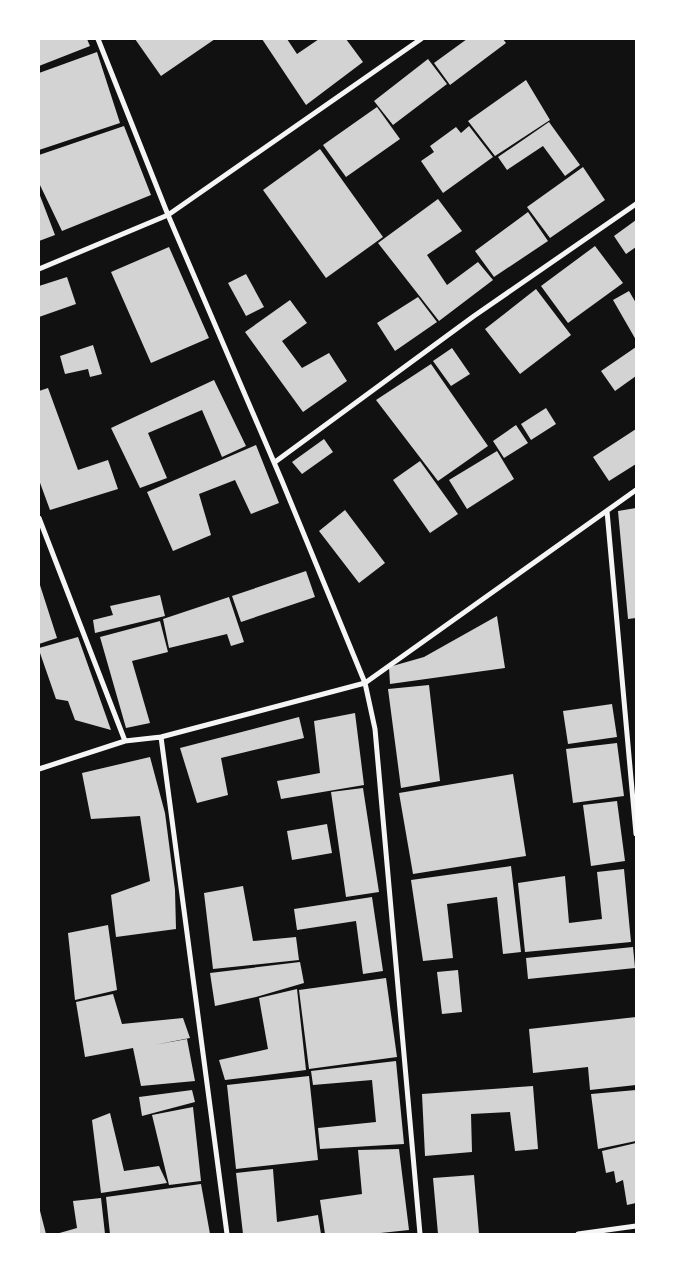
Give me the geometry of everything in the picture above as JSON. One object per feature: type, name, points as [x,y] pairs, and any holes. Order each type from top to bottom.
[{"type":"street","points":[[98,39],[168,215],[274,462],[365,683],[375,729],[420,1234]]},
{"type":"street","points":[[39,269],[168,215],[421,39]]},
{"type":"street","points":[[274,462],[474,316],[636,204]]},
{"type":"street","points":[[39,769],[125,741],[161,737],[365,683],[636,490]]},
{"type":"street","points":[[607,511],[636,834]]},
{"type":"street","points":[[39,518],[40,526],[125,741]]},
{"type":"street","points":[[161,737],[226,1234]]},
{"type":"street","points":[[578,1234],[636,1226]]},
{"type":"building","points":[[39,39],[87,39],[90,46],[39,66]]},
{"type":"building","points":[[135,39],[215,39],[161,76]]},
{"type":"building","points":[[262,39],[287,39],[297,54],[319,39],[346,39],[363,62],[306,105]]},
{"type":"building","points":[[467,39],[503,39],[506,43],[450,85],[434,63]]},
{"type":"building","points":[[97,52],[120,123],[39,150],[39,73]]},
{"type":"building","points":[[428,59],[447,84],[393,125],[374,101]]},
{"type":"building","points":[[526,80],[550,120],[495,156],[468,121]]},
{"type":"building","points":[[377,107],[400,139],[346,177],[323,145]]},
{"type":"building","points":[[549,122],[580,165],[565,176],[543,146],[507,170],[498,157]]},
{"type":"building","points":[[124,126],[151,195],[62,231],[39,183],[39,155]]},
{"type":"building","points":[[469,126],[493,157],[443,193],[421,161],[434,152],[430,146],[456,127],[461,133]]},
{"type":"building","points":[[320,149],[383,237],[326,278],[263,190]]},
{"type":"building","points":[[583,167],[605,200],[550,238],[527,207]]},
{"type":"building","points":[[39,193],[55,235],[39,241]]},
{"type":"building","points":[[438,199],[462,231],[427,255],[447,285],[478,262],[493,280],[439,321],[378,243]]},
{"type":"building","points":[[528,212],[548,241],[494,277],[475,251]]},
{"type":"building","points":[[636,220],[636,247],[626,254],[614,236]]},
{"type":"building","points":[[595,246],[623,283],[568,323],[541,286]]},
{"type":"building","points":[[169,247],[209,338],[151,363],[111,272]]},
{"type":"building","points":[[246,274],[264,307],[246,316],[228,283]]},
{"type":"building","points":[[67,277],[76,304],[39,317],[39,286]]},
{"type":"building","points":[[536,289],[571,335],[520,374],[485,329]]},
{"type":"building","points":[[629,291],[636,303],[636,340],[613,300]]},
{"type":"building","points":[[418,297],[437,322],[395,351],[377,323]]},
{"type":"building","points":[[290,300],[307,323],[282,341],[302,368],[329,353],[347,381],[303,412],[245,332]]},
{"type":"building","points":[[93,345],[102,374],[90,377],[88,369],[65,374],[60,356]]},
{"type":"building","points":[[636,347],[636,376],[615,391],[601,371]]},
{"type":"building","points":[[452,348],[470,374],[451,386],[433,361]]},
{"type":"building","points":[[431,364],[488,446],[438,481],[376,400]]},
{"type":"building","points":[[214,380],[246,446],[222,457],[202,410],[148,433],[167,478],[140,488],[111,428]]},
{"type":"building","points":[[48,388],[78,470],[108,460],[118,489],[50,510],[39,480],[39,391]]},
{"type":"building","points":[[546,408],[556,424],[531,440],[521,424]]},
{"type":"building","points":[[516,425],[528,443],[504,458],[493,441]]},
{"type":"building","points":[[636,429],[636,464],[609,481],[593,457]]},
{"type":"building","points":[[324,439],[333,452],[302,474],[292,462]]},
{"type":"building","points":[[256,445],[279,503],[251,514],[235,480],[199,494],[211,535],[173,551],[147,492]]},
{"type":"building","points":[[497,451],[514,479],[467,509],[449,480]]},
{"type":"building","points":[[420,461],[458,514],[430,533],[393,480]]},
{"type":"building","points":[[636,508],[636,618],[628,619],[618,511]]},
{"type":"building","points":[[345,510],[385,563],[359,583],[319,531]]},
{"type":"building","points":[[306,571],[315,597],[241,622],[232,596]]},
{"type":"building","points":[[39,582],[57,638],[39,644]]},
{"type":"building","points":[[160,595],[165,616],[95,633],[93,620],[113,615],[110,606]]},
{"type":"building","points":[[229,597],[244,642],[231,646],[227,634],[169,648],[163,619]]},
{"type":"building","points":[[497,616],[505,668],[390,684],[389,667],[424,657]]},
{"type":"building","points":[[160,621],[168,652],[132,661],[150,723],[126,728],[100,637]]},
{"type":"building","points":[[78,637],[111,730],[75,720],[68,701],[56,699],[39,648]]},
{"type":"building","points":[[429,685],[440,781],[401,788],[388,689]]},
{"type":"building","points":[[612,704],[617,737],[568,744],[563,711]]},
{"type":"building","points":[[355,713],[364,785],[281,799],[277,781],[320,773],[314,721]]},
{"type":"building","points":[[299,717],[304,738],[221,758],[228,795],[197,803],[180,748]]},
{"type":"building","points":[[617,743],[624,796],[573,803],[566,749]]},
{"type":"building","points":[[150,757],[165,813],[175,890],[176,929],[116,937],[111,895],[150,881],[140,816],[91,819],[82,773]]},
{"type":"building","points":[[513,774],[526,856],[413,874],[399,793]]},
{"type":"building","points":[[363,788],[379,892],[346,897],[331,792]]},
{"type":"building","points":[[617,801],[625,861],[591,866],[583,805]]},
{"type":"building","points":[[327,824],[332,853],[292,860],[287,831]]},
{"type":"building","points":[[511,866],[521,952],[503,954],[497,897],[447,904],[453,958],[423,961],[411,880]]},
{"type":"building","points":[[624,869],[631,942],[525,952],[518,883],[565,876],[569,923],[602,919],[597,872]]},
{"type":"building","points":[[243,886],[253,941],[296,937],[299,960],[213,969],[204,893]]},
{"type":"building","points":[[372,897],[383,971],[363,974],[356,921],[297,930],[294,909]]},
{"type":"building","points":[[108,925],[117,990],[75,1000],[68,933]]},
{"type":"building","points":[[633,947],[635,968],[528,979],[526,958]]},
{"type":"building","points":[[300,962],[304,983],[256,997],[215,1006],[210,973]]},
{"type":"building","points":[[458,970],[462,1012],[442,1014],[437,972]]},
{"type":"building","points":[[386,978],[397,1057],[309,1069],[299,990]]},
{"type":"building","points":[[297,989],[306,1070],[225,1080],[219,1060],[268,1049],[259,998]]},
{"type":"building","points":[[113,994],[122,1024],[183,1018],[190,1038],[154,1045],[187,1039],[195,1081],[141,1086],[133,1048],[85,1057],[76,1002]]},
{"type":"building","points":[[636,1017],[636,1085],[590,1090],[588,1067],[533,1073],[529,1029]]},
{"type":"building","points":[[396,1061],[404,1144],[320,1149],[318,1128],[376,1122],[372,1080],[313,1085],[311,1071]]},
{"type":"building","points":[[309,1076],[318,1160],[236,1169],[227,1085]]},
{"type":"building","points":[[533,1086],[538,1149],[515,1151],[510,1112],[471,1114],[472,1152],[425,1156],[422,1094]]},
{"type":"building","points":[[192,1090],[195,1102],[142,1116],[139,1097]]},
{"type":"building","points":[[636,1090],[636,1141],[598,1149],[591,1094]]},
{"type":"building","points":[[193,1107],[201,1181],[169,1185],[152,1115]]},
{"type":"building","points":[[110,1113],[124,1171],[159,1166],[167,1183],[101,1193],[92,1120]]},
{"type":"building","points":[[636,1143],[636,1203],[627,1205],[623,1180],[616,1183],[614,1171],[606,1173],[602,1151]]},
{"type":"building","points":[[399,1149],[409,1230],[371,1234],[325,1234],[320,1200],[362,1194],[358,1150]]},
{"type":"building","points":[[273,1169],[277,1222],[318,1215],[321,1234],[243,1234],[236,1173]]},
{"type":"building","points":[[474,1175],[479,1234],[438,1234],[433,1178]]},
{"type":"building","points":[[201,1184],[210,1234],[110,1234],[106,1197]]},
{"type":"building","points":[[101,1198],[105,1234],[56,1234],[77,1228],[73,1201]]},
{"type":"building","points":[[39,1207],[46,1234],[39,1234]]}]
